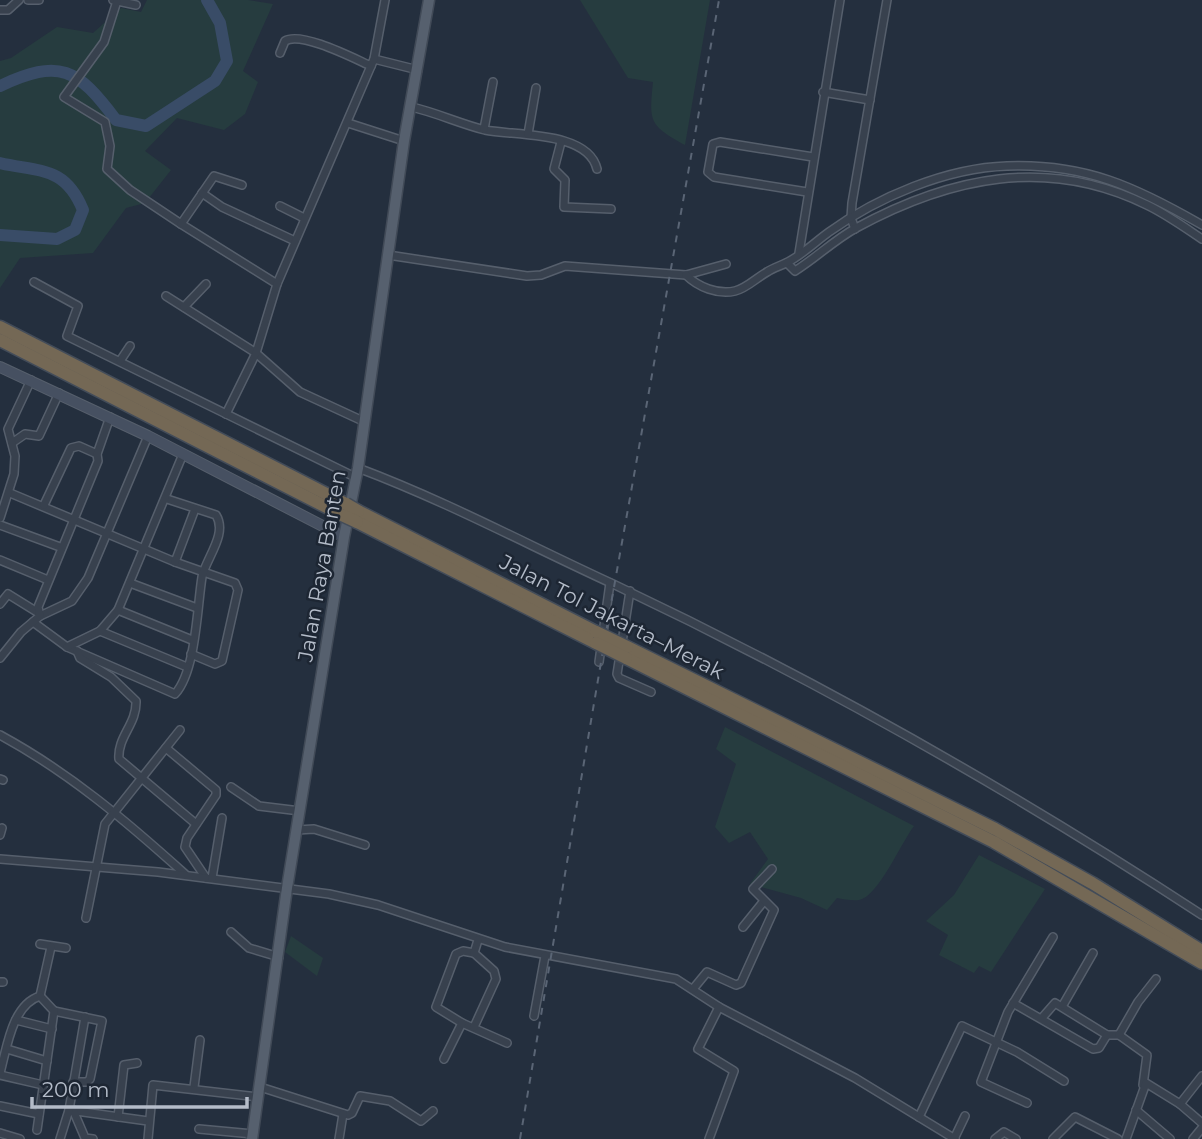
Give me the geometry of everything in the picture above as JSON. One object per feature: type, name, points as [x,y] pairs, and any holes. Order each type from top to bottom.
[{"type":"highway","name":"Jalan Tol Jakarta–Merak","points":[[0,327],[357,517],[596,638],[995,830],[1092,883],[1202,951]]},
{"type":"highway","name":"Jalan Tol Jakarta–Merak","points":[[0,340],[344,510]]},
{"type":"highway","name":"Jalan Tol Jakarta–Merak","points":[[627,653],[994,842],[1202,963]]},
{"type":"main road","name":"Jalan Raya Banten","points":[[253,1136],[287,888],[344,537],[357,473],[404,141],[429,0]]},
{"type":"street","points":[[0,10],[8,10],[19,0]]},
{"type":"street","points":[[28,0],[39,0]]},
{"type":"street","points":[[226,414],[256,353],[277,284],[372,62],[385,0]]},
{"type":"street","points":[[799,253],[840,0]]},
{"type":"street","points":[[855,229],[851,218],[887,0]]},
{"type":"street","points":[[136,5],[115,1],[104,42],[64,98],[105,122],[110,146],[107,169],[147,203],[277,284]]},
{"type":"street","points":[[279,53],[285,41],[294,38],[372,62],[418,70]]},
{"type":"street","points":[[484,129],[493,82]]},
{"type":"street","points":[[528,134],[536,88]]},
{"type":"street","points":[[823,92],[870,100]]},
{"type":"street","points":[[412,107],[484,129],[528,134],[584,148],[595,160],[597,169]]},
{"type":"street","points":[[348,123],[404,141]]},
{"type":"street","points":[[561,142],[554,169],[565,180],[564,207],[611,209]]},
{"type":"street","points":[[807,192],[713,177],[708,172],[713,144],[720,142],[813,157]]},
{"type":"street","points":[[687,275],[698,285],[725,292],[748,285],[766,272],[788,263],[851,218],[926,182],[973,170],[1006,166],[1075,171],[1139,190],[1202,225]]},
{"type":"street","points":[[1073,182],[1075,171]]},
{"type":"street","points":[[181,225],[217,175],[242,186]]},
{"type":"street","points":[[788,263],[795,271],[855,229],[906,204],[954,186],[1027,177],[1073,182],[1116,192],[1136,200],[1202,239]]},
{"type":"street","points":[[1136,200],[1139,190]]},
{"type":"street","points":[[202,193],[222,207],[295,241]]},
{"type":"street","points":[[281,206],[304,218]]},
{"type":"street","points":[[1180,225],[1184,215]]},
{"type":"street","points":[[388,255],[527,276],[541,275],[565,266],[687,275],[726,264]]},
{"type":"street","points":[[34,282],[78,306],[67,336],[226,414],[357,473],[427,494],[630,591],[961,767],[1090,842],[1202,915]]},
{"type":"street","points":[[184,307],[206,284]]},
{"type":"street","points":[[166,296],[256,353],[300,392],[365,422]]},
{"type":"street","points":[[120,361],[130,346]]},
{"type":"street","points":[[1,370],[31,380],[110,417],[344,537]]},
{"type":"street","points":[[0,518],[10,493],[15,456],[8,429],[31,380]]},
{"type":"street","points":[[12,443],[25,434],[39,436],[59,393]]},
{"type":"street","points":[[0,658],[39,614],[60,547],[98,461],[97,454],[110,417]]},
{"type":"street","points":[[0,425],[8,429]]},
{"type":"street","points":[[0,588],[39,614],[59,609],[78,596],[108,534],[148,436]]},
{"type":"street","points":[[44,505],[71,448],[79,446],[97,454]]},
{"type":"street","points":[[67,647],[100,631],[118,610],[167,499],[183,454]]},
{"type":"street","points":[[10,493],[74,517],[175,562],[235,583],[238,590],[222,662],[215,664],[191,654]]},
{"type":"street","points":[[33,622],[67,647],[170,694],[178,691],[191,654],[203,573],[217,539],[220,523],[216,515],[167,499]]},
{"type":"street","points":[[175,562],[195,509]]},
{"type":"street","points":[[0,525],[60,547]]},
{"type":"street","points":[[0,560],[48,580]]},
{"type":"street","points":[[131,583],[197,608]]},
{"type":"street","points":[[599,662],[610,583]]},
{"type":"street","points":[[630,591],[617,674],[619,678],[650,692]]},
{"type":"street","points":[[0,604],[8,594]]},
{"type":"street","points":[[118,610],[192,640]]},
{"type":"street","points":[[100,631],[187,667]]},
{"type":"street","points":[[77,651],[80,658],[111,677],[136,701],[132,726],[119,751],[120,759],[196,824]]},
{"type":"street","points":[[86,918],[105,824],[180,730]]},
{"type":"street","points":[[0,735],[56,767],[116,812],[185,875]]},
{"type":"street","points":[[166,748],[216,790],[216,795],[196,824],[185,847],[209,878]]},
{"type":"street","points":[[231,787],[259,806],[300,811]]},
{"type":"street","points":[[209,878],[222,818]]},
{"type":"street","points":[[297,830],[314,829],[365,845]]},
{"type":"street","points":[[0,859],[185,875],[287,888],[378,905],[478,940],[545,956],[676,979],[719,1007],[855,1078],[954,1139],[965,1116]]},
{"type":"street","points":[[693,989],[707,972],[731,984],[741,983],[774,915],[772,906],[752,889],[772,869]]},
{"type":"street","points":[[743,927],[764,901]]},
{"type":"street","points":[[230,932],[249,948],[279,957]]},
{"type":"street","points":[[1027,1103],[981,1082],[1013,1003],[1053,937]]},
{"type":"street","points":[[474,953],[478,940]]},
{"type":"street","points":[[40,944],[66,948]]},
{"type":"street","points":[[43,1085],[0,1074],[16,1020],[24,1006],[40,996],[51,947]]},
{"type":"street","points":[[474,1027],[496,974],[474,953],[463,951],[456,954],[436,1003],[444,1013],[461,1023],[507,1043]]},
{"type":"street","points":[[1063,1005],[1093,953]]},
{"type":"street","points":[[534,1016],[545,956]]},
{"type":"street","points":[[1119,1035],[1138,1002],[1156,979]]},
{"type":"street","points":[[40,996],[54,1011],[99,1020],[102,1024],[90,1079],[87,1082],[74,1082]]},
{"type":"street","points":[[1013,1003],[1093,1049],[1098,1048],[1107,1035]]},
{"type":"street","points":[[1041,1019],[1054,1003],[1063,1005],[1107,1035],[1119,1035],[1147,1055],[1143,1085],[1125,1139]]},
{"type":"street","points":[[709,1139],[734,1071],[698,1049],[719,1007]]},
{"type":"street","points":[[37,1130],[54,1011]]},
{"type":"street","points":[[60,1139],[71,1110],[85,1017]]},
{"type":"street","points":[[16,1020],[52,1029]]},
{"type":"street","points":[[444,1059],[461,1023]]},
{"type":"street","points":[[919,1117],[960,1027],[965,1025],[1064,1081]]},
{"type":"street","points":[[194,1087],[200,1040]]},
{"type":"street","points":[[7,1049],[47,1061]]},
{"type":"street","points":[[118,1117],[124,1065],[137,1063]]},
{"type":"street","points":[[1180,1104],[1202,1076]]},
{"type":"street","points":[[1143,1085],[1151,1083],[1180,1104],[1202,1126],[1193,1139]]},
{"type":"street","points":[[148,1139],[153,1085],[259,1092],[343,1114],[352,1113],[360,1096],[390,1101],[421,1121],[433,1111]]},
{"type":"street","points":[[0,1106],[39,1114]]},
{"type":"street","points":[[71,1110],[148,1121]]},
{"type":"street","points":[[71,1110],[88,1139]]},
{"type":"street","points":[[1136,1111],[1170,1139]]},
{"type":"street","points":[[339,1139],[343,1114]]},
{"type":"street","points":[[1054,1139],[1075,1117],[1118,1139]]},
{"type":"street","points":[[199,1129],[253,1136]]},
{"type":"street","points":[[995,1139],[1004,1132],[1016,1139]]},
{"type":"street","points":[[0,1133],[20,1139]]},
{"type":"green space","points":[[147,0],[248,0],[273,4],[243,71],[258,82],[245,114],[224,130],[177,118],[145,151],[171,170],[145,203],[126,208],[93,253],[20,258],[0,288],[0,61],[11,58],[57,27],[93,33],[121,8],[141,12]]},
{"type":"green space","points":[[580,0],[710,0],[685,145],[658,127],[651,106],[653,82],[628,78]]},
{"type":"green space","points":[[725,727],[914,826],[881,880],[866,897],[859,900],[837,898],[827,910],[801,898],[750,884],[768,859],[750,832],[729,843],[715,827],[736,764],[716,749]]},
{"type":"green space","points":[[979,855],[1045,889],[991,972],[979,966],[974,973],[939,955],[948,935],[926,921],[954,895]]},
{"type":"green space","points":[[291,936],[323,958],[317,976],[285,952]]},
{"type":"waterway","points":[[0,86],[38,72],[66,73],[90,89],[116,120],[146,126],[215,81],[227,61],[220,23],[207,0]]},
{"type":"waterway","points":[[0,163],[39,170],[59,178],[68,185],[83,210],[75,230],[57,239],[0,235]]},
{"type":"railway","points":[[520,1139],[609,615],[719,0]]}]
